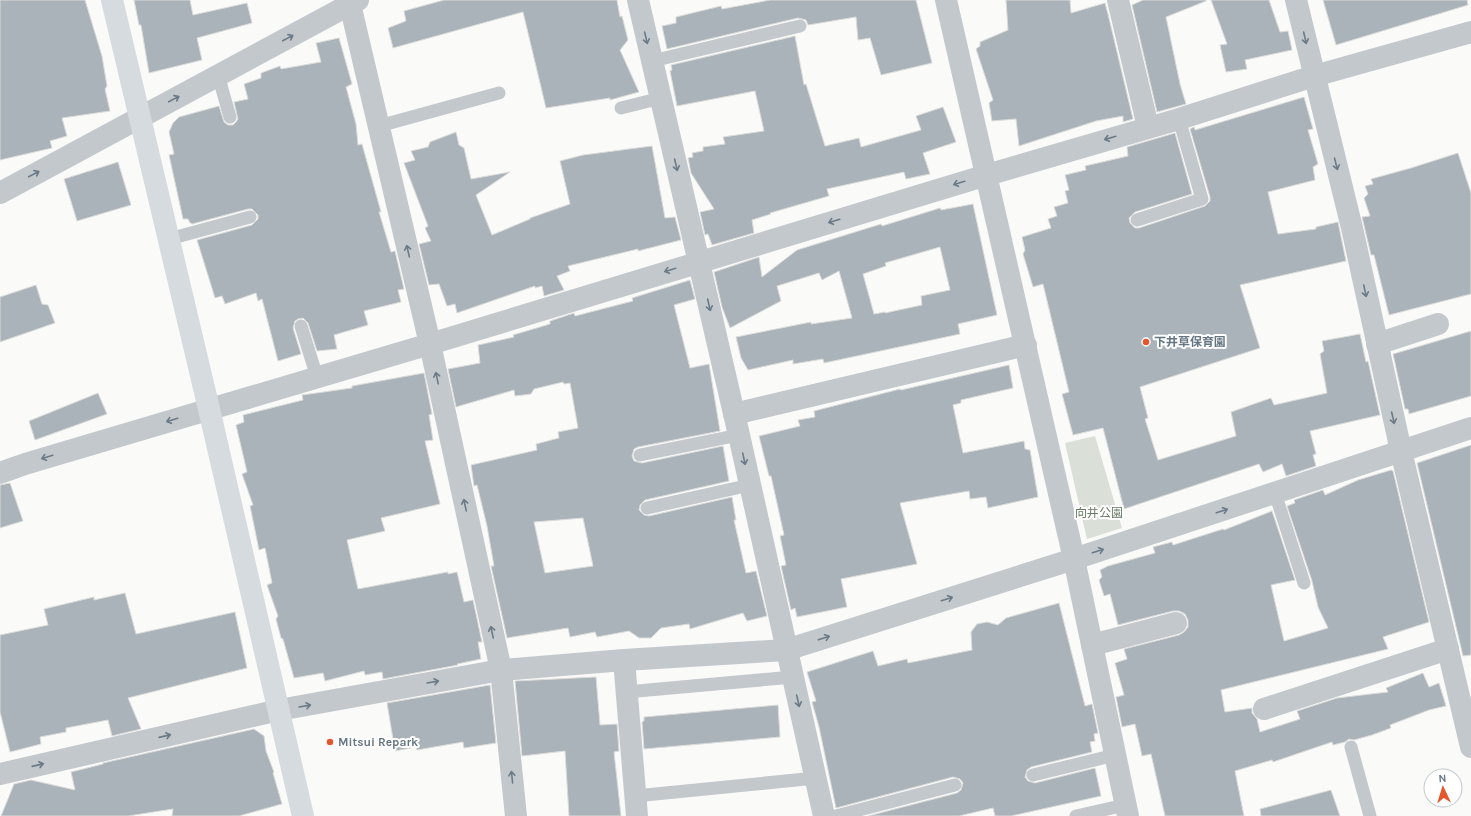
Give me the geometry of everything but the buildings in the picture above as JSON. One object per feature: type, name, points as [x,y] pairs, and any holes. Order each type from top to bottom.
[{"type":"street","points":[[112,0],[209,408],[303,816]]},
{"type":"street","points":[[638,0],[739,435],[824,816]]},
{"type":"street","points":[[946,0],[1074,559],[1127,811]]},
{"type":"street","points":[[1118,0],[1148,127]]},
{"type":"street","points":[[1296,0],[1352,228],[1401,451],[1448,649],[1464,683],[1471,747]]},
{"type":"street","points":[[0,193],[352,1],[378,126],[430,344],[501,670],[516,816]]},
{"type":"street","points":[[0,473],[209,408],[430,344],[987,175],[1178,119],[1314,76],[1471,32]]},
{"type":"street","points":[[1377,344],[1438,324]]},
{"type":"street","points":[[734,414],[1026,345]]},
{"type":"street","points":[[0,774],[279,710],[501,670],[624,660],[786,650],[1074,559],[1471,428]]},
{"type":"street","points":[[1092,645],[1176,623]]},
{"type":"street","points":[[1264,709],[1448,649]]},
{"type":"street","points":[[624,660],[636,806]]},
{"type":"lane","points":[[652,61],[800,26]]},
{"type":"lane","points":[[218,75],[230,117]]},
{"type":"lane","points":[[378,126],[499,93]]},
{"type":"lane","points":[[621,108],[661,98]]},
{"type":"lane","points":[[1137,220],[1202,199],[1178,119]]},
{"type":"lane","points":[[169,240],[250,216]]},
{"type":"lane","points":[[301,326],[317,377]]},
{"type":"lane","points":[[640,455],[739,435]]},
{"type":"lane","points":[[647,508],[750,485]]},
{"type":"lane","points":[[1275,493],[1304,583]]},
{"type":"lane","points":[[626,692],[793,677]]},
{"type":"lane","points":[[1351,747],[1370,816]]},
{"type":"lane","points":[[1033,776],[1115,756]]},
{"type":"lane","points":[[636,806],[816,778]]},
{"type":"lane","points":[[836,816],[955,785]]},
{"type":"lane","points":[[1076,816],[1127,811]]},
{"type":"green space","name":"向井公園","points":[[1095,436],[1122,528],[1087,539],[1065,443]]},
{"type":"place","name":"下井草保育園","points":[[1146,342]]},
{"type":"place","name":"Mitsui Repark","points":[[330,742]]}]
